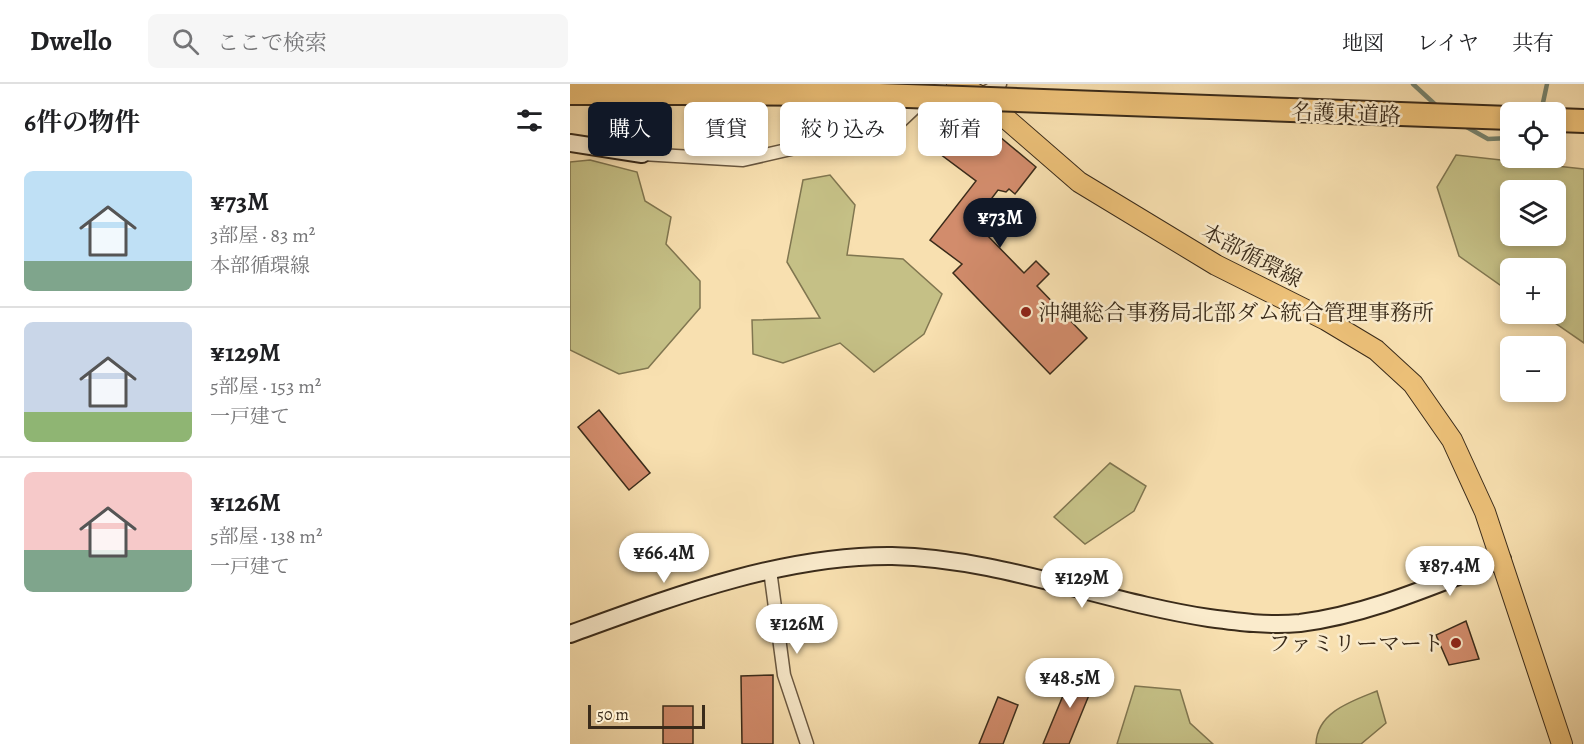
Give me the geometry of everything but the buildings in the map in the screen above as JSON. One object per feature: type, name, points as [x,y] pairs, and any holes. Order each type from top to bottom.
[{"type":"highway","name":"名護東道路","points":[[570,93],[864,94],[1500,118]]},
{"type":"highway","points":[[1566,120],[1584,121]]},
{"type":"main road","name":"本部循環線","points":[[957,84],[980,96],[1079,182],[1216,265],[1326,320],[1376,350],[1413,384],[1452,440],[1485,512],[1562,744]]},
{"type":"street","points":[[672,155],[743,160],[826,141],[867,141],[885,136],[940,84]]},
{"type":"street","points":[[980,96],[1000,84]]},
{"type":"street","points":[[570,143],[588,146]]},
{"type":"street","points":[[570,634],[629,612],[770,570],[850,558],[892,556],[934,559],[1006,573],[1173,612],[1251,624],[1299,623],[1367,610],[1502,559]]},
{"type":"street","points":[[770,570],[784,675],[807,744]]},
{"type":"shaded area","points":[[1456,155],[1500,160],[1500,168],[1584,169],[1584,343],[1556,324],[1566,324],[1566,258],[1500,258],[1500,285],[1459,256],[1437,187]]},
{"type":"shaded area","points":[[590,160],[637,172],[645,201],[671,217],[666,244],[700,281],[700,308],[648,368],[619,374],[570,350],[570,162]]},
{"type":"shaded area","points":[[830,175],[855,205],[847,255],[903,259],[942,294],[924,334],[874,372],[840,343],[783,363],[753,354],[752,320],[820,318],[787,262],[803,180]]},
{"type":"shaded area","points":[[1110,463],[1146,486],[1134,511],[1085,544],[1054,517]]},
{"type":"shaded area","points":[[1135,686],[1180,690],[1190,723],[1213,744],[1117,744]]},
{"type":"shaded area","points":[[1377,691],[1386,723],[1361,744],[1316,744],[1322,724],[1329,716],[1347,704]]},
{"type":"waterway","points":[[1413,84],[1439,108]]},
{"type":"waterway","points":[[1543,102],[1547,84]]},
{"type":"waterway","points":[[1463,125],[1488,139],[1500,138]]},
{"type":"place","name":"沖縄総合事務局北部ダム統合管理事務所","points":[[1026,312]]},
{"type":"place","name":"ファミリーマート","points":[[1456,643]]}]
